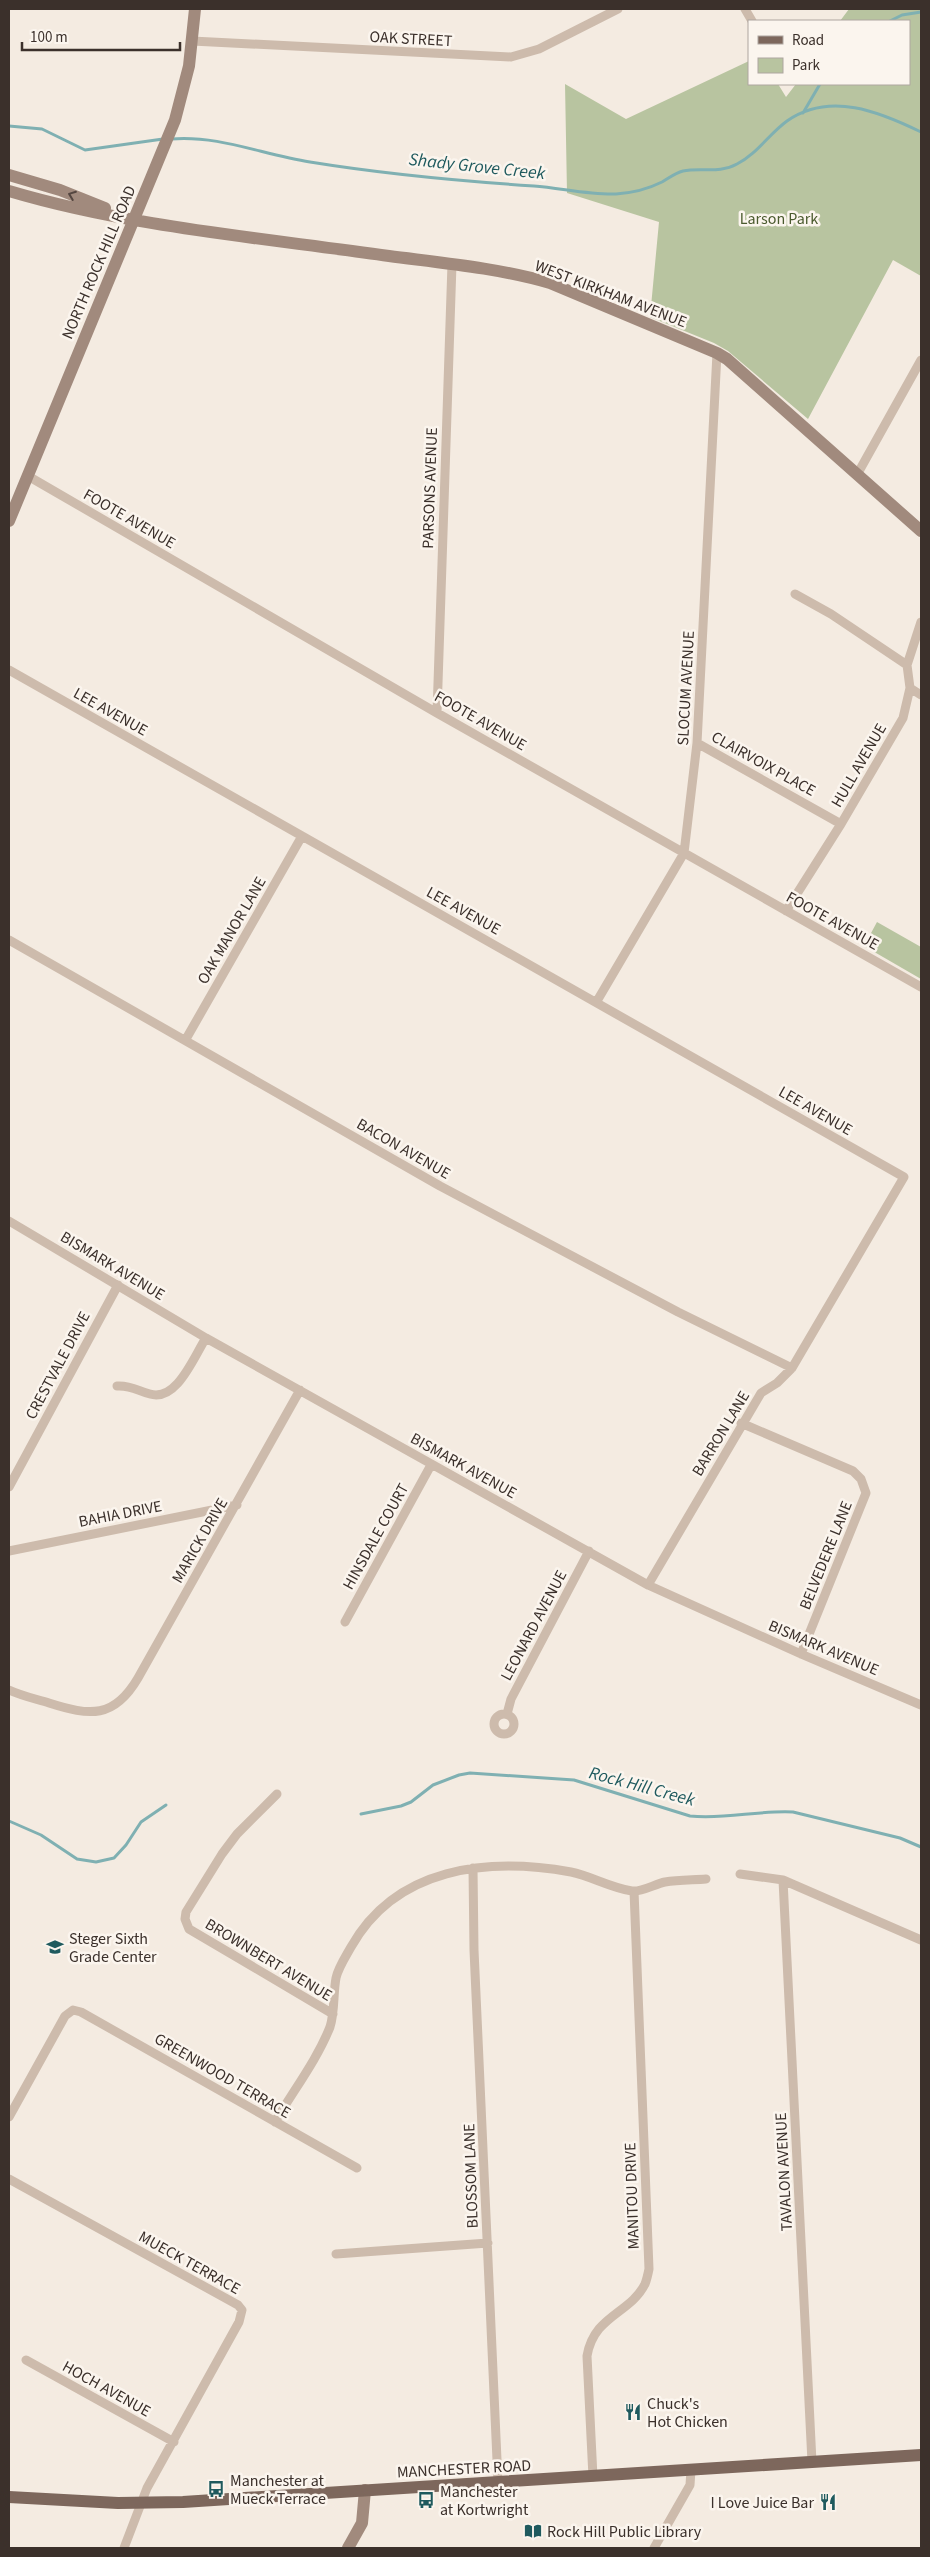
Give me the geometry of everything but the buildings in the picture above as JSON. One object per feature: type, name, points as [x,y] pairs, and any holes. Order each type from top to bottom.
[{"type":"main road","name":"MANCHESTER ROAD","points":[[9,2497],[142,2503],[921,2456]]},
{"type":"street","name":"NORTH ROCK HILL ROAD","points":[[9,521],[172,127],[185,84],[195,9]]},
{"type":"street","name":"OAK STREET","points":[[192,41],[511,57],[539,49],[618,9]]},
{"type":"street","name":"WEST KIRKHAM AVENUE","points":[[9,175],[60,190],[133,219]]},
{"type":"street","name":"WEST KIRKHAM AVENUE","points":[[9,191],[54,204],[133,219],[452,264],[527,276],[550,283],[718,353],[921,531]]},
{"type":"street","name":"PARSONS AVENUE","points":[[437,713],[452,264]]},
{"type":"street","name":"SLOCUM AVENUE","points":[[597,1001],[684,853],[697,743],[718,353]]},
{"type":"street","points":[[858,474],[921,360]]},
{"type":"street","name":"FOOTE AVENUE","points":[[28,476],[437,713],[921,987]]},
{"type":"street","points":[[795,594],[832,614],[907,665]]},
{"type":"street","name":"HULL AVENUE","points":[[786,911],[841,824],[904,718],[910,688],[907,665],[921,622]]},
{"type":"street","name":"LEE AVENUE","points":[[9,670],[597,1001],[904,1177]]},
{"type":"street","points":[[910,688],[921,695]]},
{"type":"street","name":"CLAIRVOIX PLACE","points":[[697,743],[841,824]]},
{"type":"street","name":"OAK MANOR LANE","points":[[186,1039],[302,836]]},
{"type":"street","name":"BACON AVENUE","points":[[9,940],[186,1039],[440,1186],[678,1312],[792,1368]]},
{"type":"street","name":"BARRON LANE","points":[[648,1585],[761,1393],[777,1383],[792,1368],[904,1177]]},
{"type":"street","name":"BISMARK AVENUE","points":[[9,1221],[206,1338],[648,1585],[801,1654],[921,1705]]},
{"type":"street","name":"CRESTVALE DRIVE","points":[[9,1487],[118,1284]]},
{"type":"street","points":[[117,1386],[130,1385],[151,1395],[164,1395],[176,1387],[206,1338]]},
{"type":"street","name":"MARICK DRIVE","points":[[9,1690],[88,1713],[105,1710],[120,1701],[134,1684],[237,1505],[300,1390]]},
{"type":"street","name":"BELVEDERE LANE","points":[[742,1423],[853,1471],[861,1479],[866,1493],[801,1654]]},
{"type":"street","name":"HINSDALE COURT","points":[[344,1622],[431,1465]]},
{"type":"street","name":"BAHIA DRIVE","points":[[9,1551],[237,1505]]},
{"type":"street","name":"LEONARD AVENUE","points":[[507,1714],[511,1698],[589,1551]]},
{"type":"street","name":"BROWNBERT AVENUE","points":[[276,1794],[237,1834],[222,1854],[186,1912],[185,1919],[189,1929],[333,2014]]},
{"type":"street","points":[[275,2122],[320,2046],[333,2014],[336,1976],[363,1927],[384,1905],[408,1889],[436,1876],[473,1868],[529,1866],[572,1872],[634,1891],[664,1882],[706,1879]]},
{"type":"street","name":"BLOSSOM LANE","points":[[473,1868],[474,1950],[498,2482]]},
{"type":"street","points":[[740,1874],[783,1880],[921,1940]]},
{"type":"street","name":"TAVALON AVENUE","points":[[783,1880],[812,2462]]},
{"type":"street","name":"MANITOU DRIVE","points":[[593,2476],[587,2356],[589,2342],[596,2330],[638,2294],[645,2284],[649,2269],[634,1891]]},
{"type":"street","name":"GREENWOOD TERRACE","points":[[9,2117],[65,2016],[73,2010],[81,2012],[357,2168]]},
{"type":"street","name":"MUECK TERRACE","points":[[9,2179],[238,2305],[242,2310],[240,2322],[148,2488],[124,2548]]},
{"type":"street","points":[[336,2254],[488,2243]]},
{"type":"street","name":"HOCH AVENUE","points":[[26,2360],[174,2442]]},
{"type":"street","points":[[654,2548],[690,2485],[691,2470]]},
{"type":"street","points":[[348,2548],[362,2524],[365,2490]]},
{"type":"green space","name":"Larson Park","points":[[849,9],[921,9],[921,276],[893,260],[808,419],[728,351],[714,343],[650,317],[659,222],[567,193],[565,84],[626,119],[748,61],[748,85],[779,85],[786,97],[795,85],[910,85],[910,20],[841,20]]},
{"type":"green space","points":[[877,922],[921,947],[921,979],[864,946]]},
{"type":"waterway","points":[[892,20],[902,15],[921,12]]},
{"type":"waterway","points":[[803,113],[819,85]]},
{"type":"waterway","name":"Shady Grove Creek","points":[[171,139],[207,140],[293,159],[366,170],[616,194],[651,187],[683,171],[717,170],[730,167],[751,155],[787,121],[803,112],[820,107],[837,106],[872,112],[921,132]]},
{"type":"waterway","name":"Shady Grove Creek","points":[[9,126],[42,129],[85,150],[163,139]]},
{"type":"waterway","name":"Rock Hill Creek","points":[[361,1814],[401,1806],[411,1802],[433,1785],[470,1773],[574,1780],[690,1816],[716,1817],[767,1812],[793,1812],[900,1838],[921,1847]]},
{"type":"waterway","name":"Rock Hill Creek","points":[[9,1821],[41,1835],[77,1859],[96,1862],[114,1858],[126,1845],[141,1822],[166,1805]]},
{"type":"place","name":"Steger Sixth Grade Center","points":[[55,1947]]},
{"type":"place","name":"Chuck's Hot Chicken","points":[[633,2412]]},
{"type":"place","name":"Manchester at Mueck Terrace","points":[[216,2489]]},
{"type":"place","name":"Manchester at Kortwright","points":[[426,2500]]},
{"type":"place","name":"I Love Juice Bar","points":[[828,2502]]},
{"type":"place","name":"Rock Hill Public Library","points":[[533,2531]]}]
